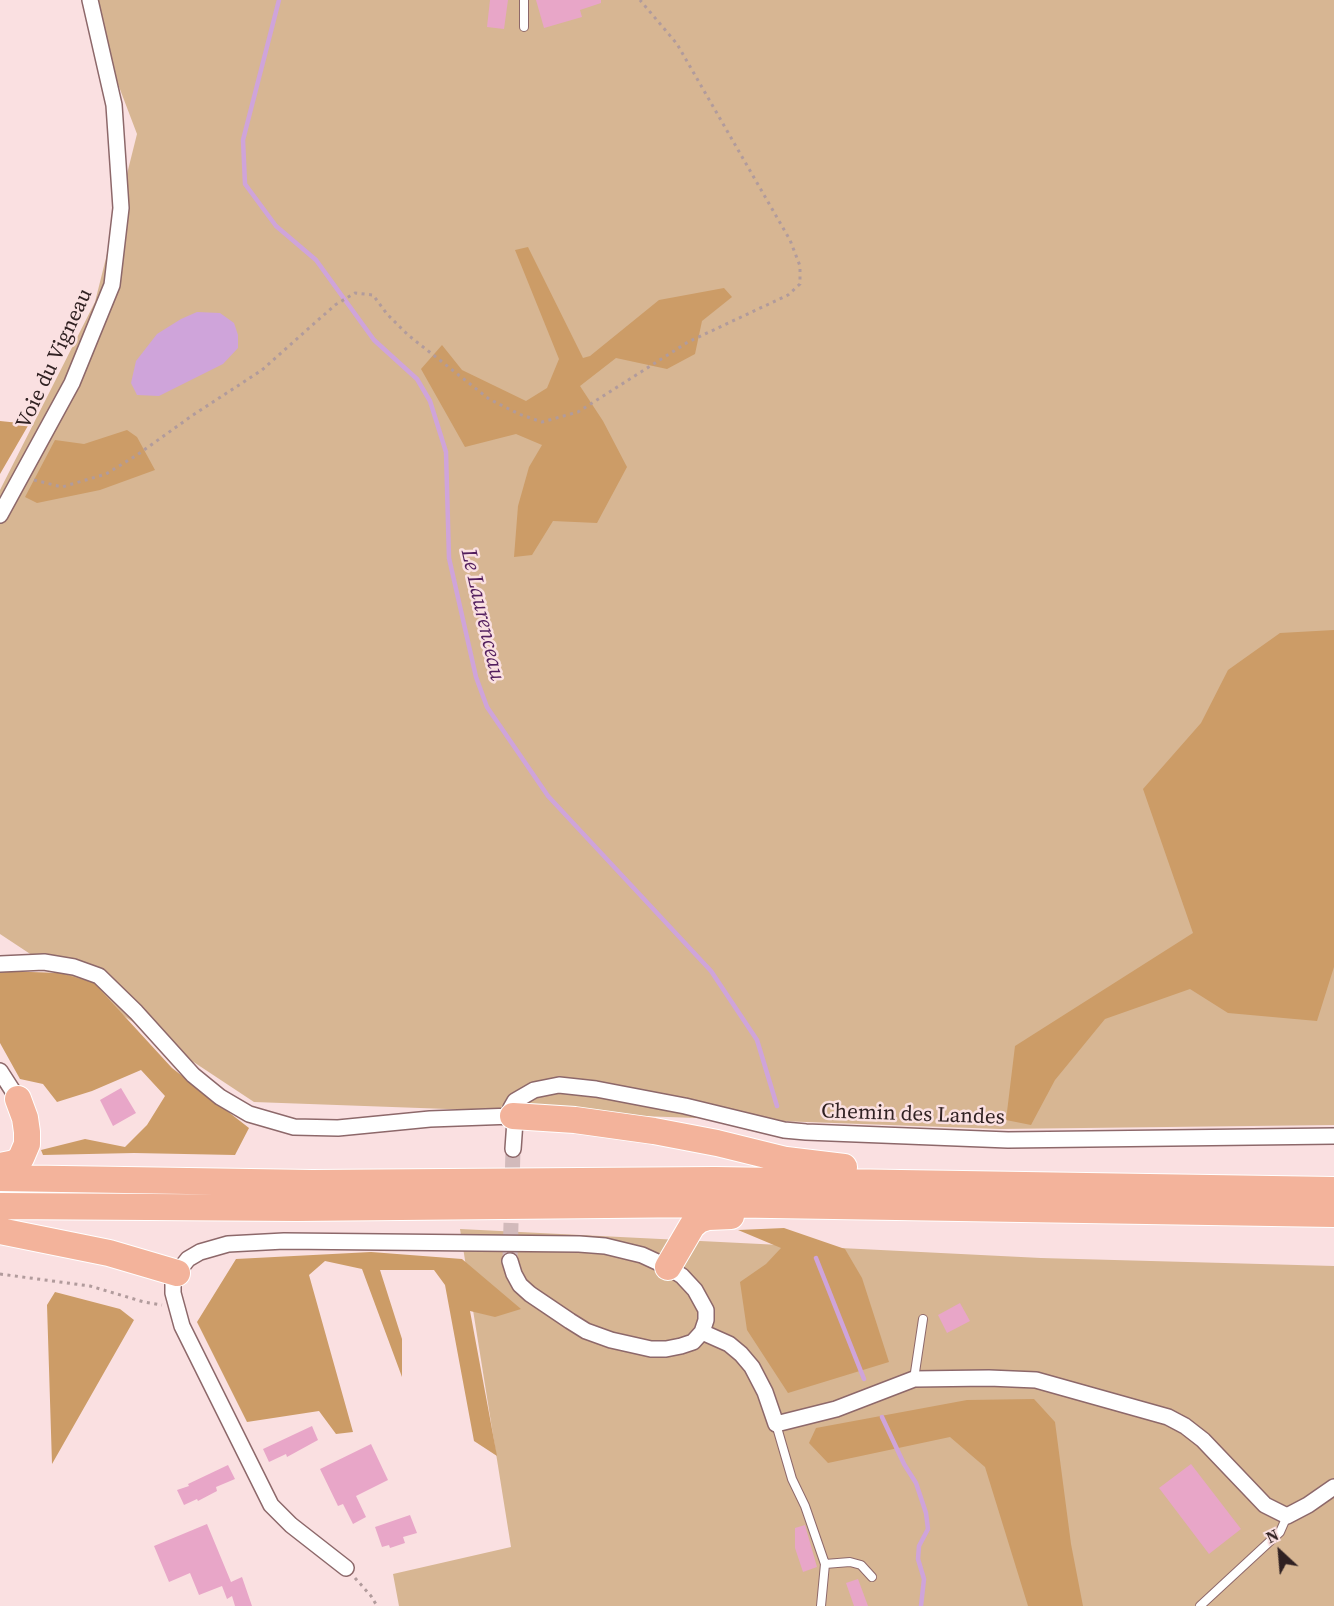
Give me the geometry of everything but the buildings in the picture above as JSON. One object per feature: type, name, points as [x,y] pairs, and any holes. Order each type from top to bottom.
[{"type":"highway","points":[[0,1166],[15,1163],[21,1158],[27,1144],[25,1118],[18,1099]]},
{"type":"highway","points":[[513,1116],[575,1120],[654,1131],[786,1160],[872,1170],[892,1182]]},
{"type":"highway","points":[[0,1179],[312,1183],[703,1180],[1334,1190]]},
{"type":"highway","points":[[0,1206],[297,1208],[709,1203],[1334,1214]]},
{"type":"highway","points":[[668,1267],[692,1226],[699,1220],[708,1217],[787,1215],[814,1205]]},
{"type":"highway","points":[[0,1231],[109,1253],[177,1273]]},
{"type":"street","name":"Voie du Vigneau","points":[[0,515],[72,383],[112,285],[121,208],[114,105],[90,0]]},
{"type":"street","points":[[0,964],[45,962],[74,967],[99,976],[136,1012],[193,1075],[220,1097],[249,1114],[294,1126],[338,1128],[430,1119],[513,1116],[515,1121],[513,1149]]},
{"type":"street","points":[[0,1071],[18,1099]]},
{"type":"street","name":"Chemin des Landes","points":[[513,1116],[511,1108],[515,1101],[534,1090],[559,1085],[607,1091],[685,1106],[784,1130],[806,1132],[1008,1140],[1334,1136]]},
{"type":"street","points":[[346,1568],[291,1525],[271,1505],[182,1326],[173,1293],[173,1283],[177,1273],[188,1259],[214,1247],[228,1244],[284,1241],[579,1244],[624,1250],[642,1255],[682,1276],[701,1299],[706,1310],[702,1332],[693,1342],[666,1349],[611,1340],[586,1331],[530,1294],[517,1279],[510,1261]]},
{"type":"street","points":[[702,1332],[729,1344],[752,1367],[765,1392],[776,1424],[836,1409],[914,1379],[1036,1380],[1168,1417],[1185,1426],[1203,1440],[1265,1505],[1287,1516],[1334,1487]]},
{"type":"lane","points":[[524,0],[524,27]]},
{"type":"lane","points":[[914,1379],[923,1320]]},
{"type":"lane","points":[[776,1424],[792,1479],[805,1506],[825,1564],[821,1606]]},
{"type":"lane","points":[[1200,1606],[1280,1532],[1287,1516]]},
{"type":"lane","points":[[825,1564],[849,1562],[861,1566],[872,1577]]},
{"type":"path","points":[[22,475],[45,484],[62,487],[106,474],[262,370],[335,305],[353,294],[373,295],[387,314],[408,335],[489,399],[519,414],[542,422],[578,412],[688,342],[788,295],[800,284],[800,266],[790,240],[677,44],[640,0]]},
{"type":"path","points":[[0,1274],[90,1286],[144,1302],[176,1304]]},
{"type":"path","points":[[346,1568],[377,1606]]},
{"type":"shaded area","points":[[86,0],[1334,0],[1334,1125],[1000,1129],[254,1102],[0,934],[0,490],[95,302],[137,134]]},
{"type":"shaded area","points":[[528,247],[583,358],[590,356],[659,300],[724,288],[732,297],[702,321],[695,354],[667,369],[616,358],[580,386],[603,421],[627,467],[597,523],[553,521],[532,555],[514,557],[518,506],[529,467],[542,445],[516,434],[465,447],[421,369],[442,345],[462,370],[526,401],[547,388],[559,359],[515,250]]},
{"type":"shaded area","points":[[197,312],[220,313],[234,323],[238,335],[238,348],[223,364],[159,396],[137,395],[131,383],[136,361],[157,334]]},
{"type":"shaded area","points":[[0,421],[29,424],[0,474]]},
{"type":"shaded area","points":[[127,430],[137,437],[155,470],[100,490],[37,503],[25,497],[55,440],[84,444]]},
{"type":"shaded area","points":[[1334,630],[1334,967],[1317,1021],[1228,1013],[1190,989],[1105,1019],[1055,1080],[1031,1125],[1006,1120],[1015,1046],[1193,933],[1143,789],[1201,723],[1228,670],[1280,633]]},
{"type":"shaded area","points":[[0,971],[61,973],[94,983],[172,1068],[249,1128],[235,1155],[134,1153],[43,1155],[41,1150],[85,1139],[125,1147],[147,1125],[165,1096],[141,1070],[92,1091],[57,1102],[43,1084],[20,1079],[0,1043]]},
{"type":"shaded area","points":[[784,1228],[845,1249],[862,1278],[889,1362],[788,1393],[747,1330],[740,1282],[766,1264],[781,1248],[738,1230]]},
{"type":"shaded area","points":[[460,1229],[1041,1258],[1334,1266],[1334,1606],[399,1606],[393,1574],[511,1547]]},
{"type":"shaded area","points":[[371,1252],[462,1259],[521,1309],[495,1317],[470,1311],[497,1456],[474,1441],[445,1285],[434,1270],[380,1270],[402,1339],[402,1377],[362,1269],[325,1261],[309,1275],[353,1432],[336,1434],[319,1411],[247,1422],[197,1322],[236,1259]]},
{"type":"shaded area","points":[[55,1292],[120,1309],[134,1320],[52,1464],[47,1305]]},
{"type":"shaded area","points":[[1034,1399],[1055,1422],[1071,1544],[1083,1606],[1028,1606],[985,1467],[950,1437],[828,1463],[809,1443],[816,1428],[967,1400]]},
{"type":"waterway","name":"Le Laurenceau","points":[[279,0],[243,140],[245,184],[276,226],[316,260],[374,340],[417,379],[430,401],[446,452],[449,558],[476,677],[487,707],[548,796],[711,971],[757,1040],[777,1106]]},
{"type":"waterway","name":"Le Laurenceau","points":[[816,1258],[864,1379]]},
{"type":"waterway","name":"Le Laurenceau","points":[[882,1417],[904,1464],[916,1483],[926,1513],[928,1529],[919,1546],[918,1559],[924,1579],[921,1606]]},
{"type":"tunnel","points":[[510,1261],[513,1149]]}]
